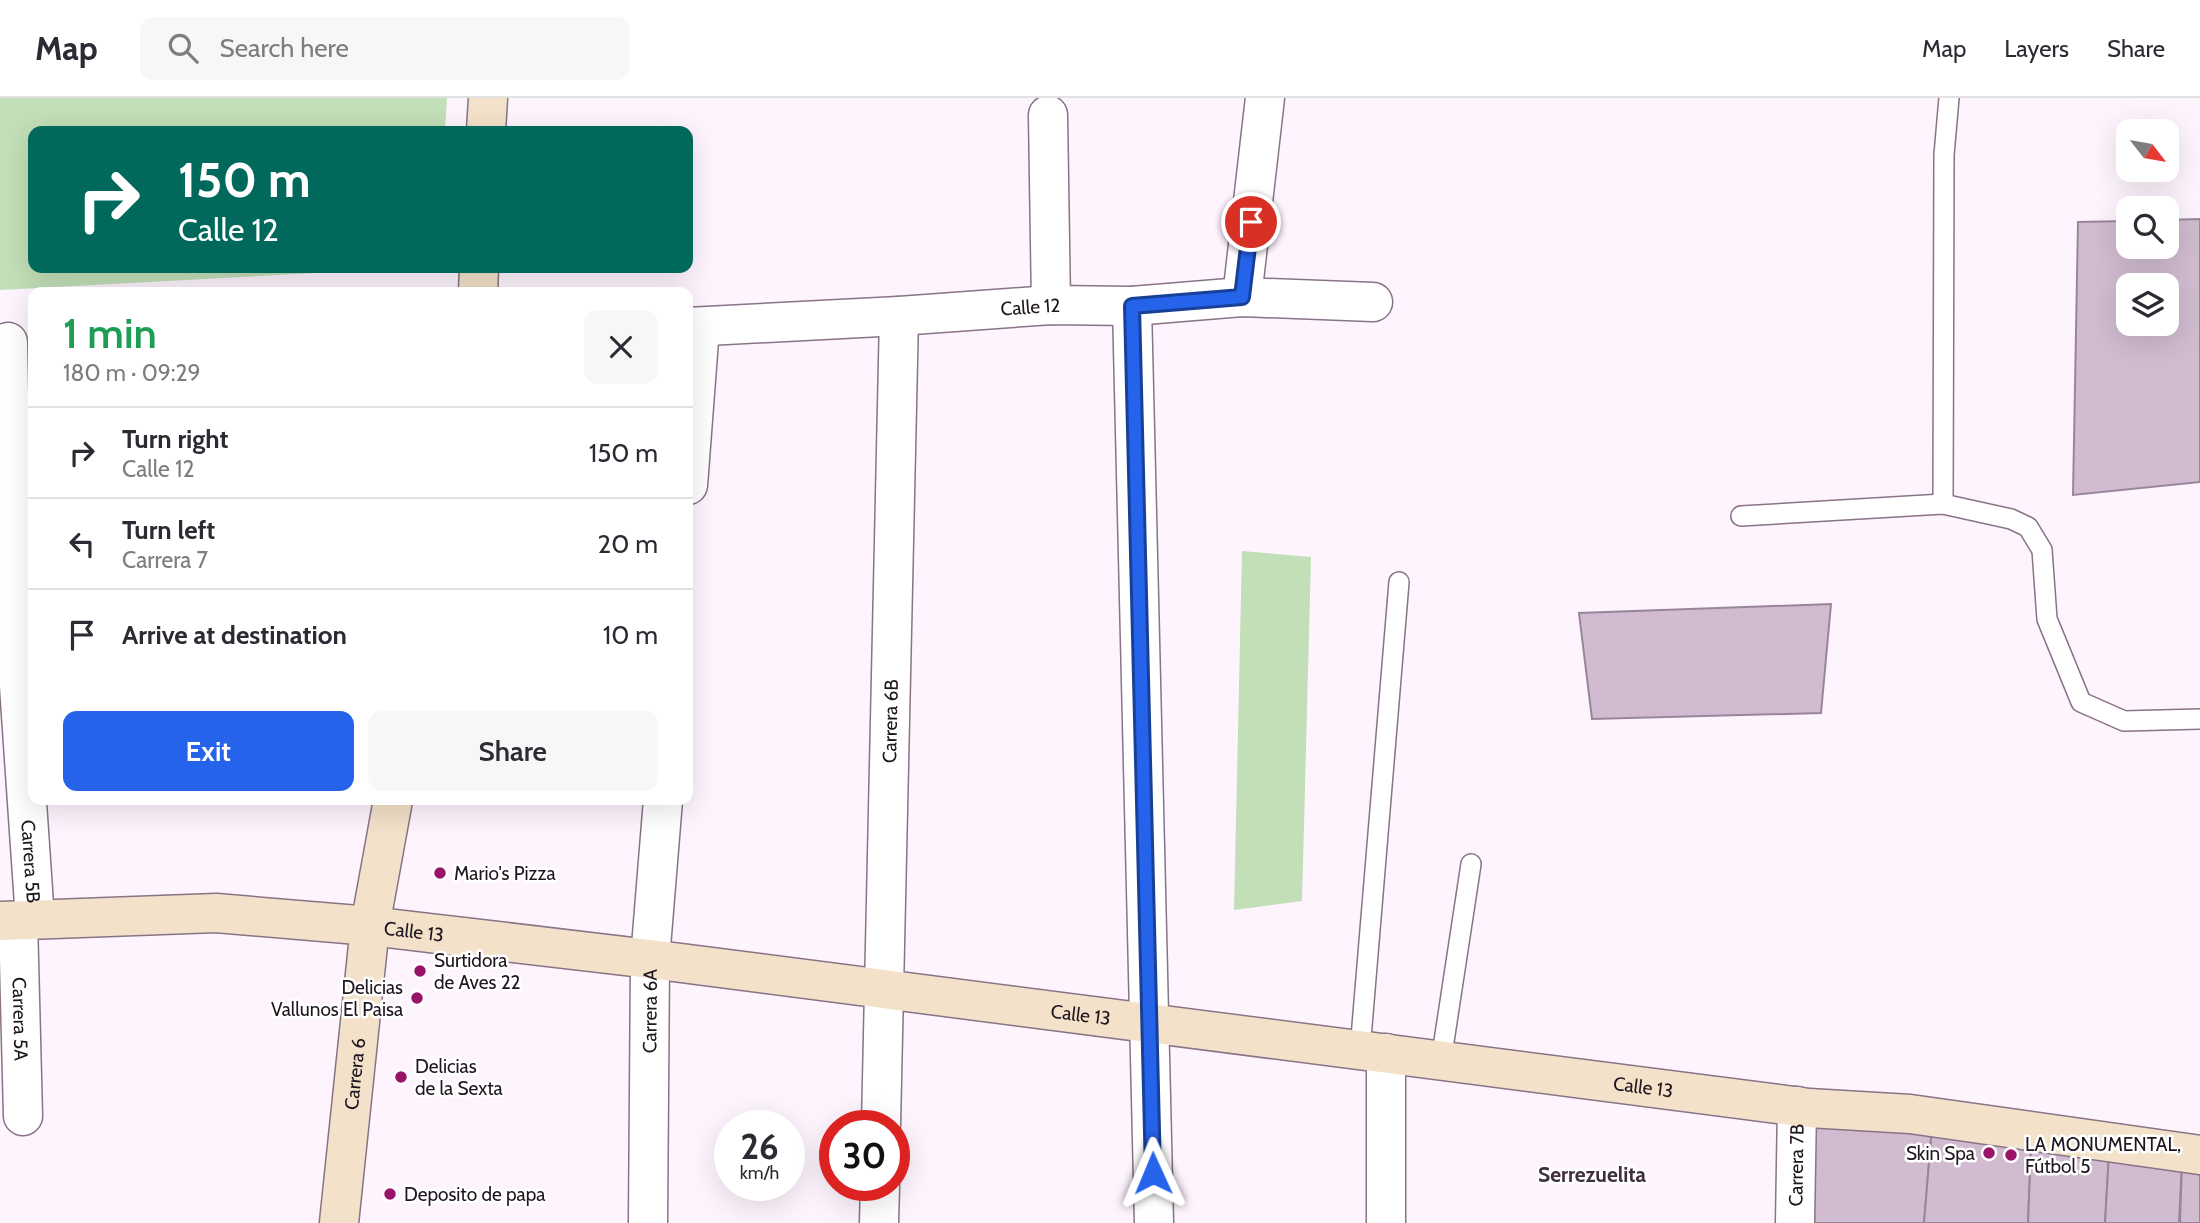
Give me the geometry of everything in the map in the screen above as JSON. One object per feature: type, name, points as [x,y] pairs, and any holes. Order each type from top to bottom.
[{"type":"main road","points":[[486,126],[488,98]]},
{"type":"main road","name":"Carrera 6","points":[[339,1223],[370,926],[392,805]]},
{"type":"main road","name":"Calle 13","points":[[18,920],[216,913],[370,926],[650,959],[1797,1106],[1910,1114],[2200,1155]]},
{"type":"street","points":[[1242,297],[1265,98]]},
{"type":"street","points":[[1048,115],[1051,304]]},
{"type":"street","name":"Calle 12","points":[[694,327],[899,316],[1051,304],[1132,306],[1242,297],[1373,302]]},
{"type":"street","points":[[1132,306],[1154,1223]]},
{"type":"street","name":"Carrera 6B","points":[[881,1110],[899,316]]},
{"type":"street","points":[[693,353],[694,327]]},
{"type":"street","name":"Carrera 5B","points":[[14,342],[13,597],[18,920]]},
{"type":"street","name":"Carrera 6A","points":[[648,1223],[650,959],[663,805]]},
{"type":"street","name":"Carrera 5A","points":[[18,920],[23,1116]]},
{"type":"street","points":[[1373,1052],[1386,1223]]},
{"type":"street","name":"Carrera 7B","points":[[1795,1223],[1797,1106]]},
{"type":"street","points":[[879,1223],[880,1201]]},
{"type":"lane","points":[[1943,504],[1944,155],[1949,98]]},
{"type":"lane","points":[[1741,516],[1943,504],[2011,519],[2028,527],[2042,550],[2047,619],[2081,702],[2124,721],[2200,719]]},
{"type":"lane","points":[[1373,1052],[1399,582]]},
{"type":"lane","points":[[1441,1061],[1471,864]]},
{"type":"green space","points":[[0,98],[447,98],[445,126],[28,126],[28,273],[314,273],[0,290]]},
{"type":"green space","points":[[1242,551],[1311,557],[1302,901],[1234,910]]},
{"type":"building","points":[[2200,219],[2200,482],[2073,495],[2078,222],[2116,221],[2116,259],[2179,259],[2179,220]]},
{"type":"building","points":[[1831,604],[1821,713],[1592,719],[1579,613]]},
{"type":"building","points":[[1815,1115],[1932,1127],[1924,1223],[1808,1223]]},
{"type":"building","points":[[1932,1127],[2031,1148],[2028,1223],[1924,1223]]},
{"type":"building","points":[[2031,1148],[2109,1153],[2105,1223],[2028,1223]]},
{"type":"building","points":[[2109,1153],[2182,1161],[2179,1223],[2105,1223]]},
{"type":"building","points":[[2182,1161],[2200,1165],[2200,1223],[2180,1223]]},
{"type":"place","name":"Mario's Pizza","points":[[440,873]]},
{"type":"place","name":"Surtidora de Aves 22","points":[[420,971]]},
{"type":"place","name":"Delicias Vallunos El Paisa","points":[[417,998]]},
{"type":"place","name":"Delicias de la Sexta","points":[[401,1077]]},
{"type":"place","name":"Skin Spa","points":[[1989,1153]]},
{"type":"place","name":"LA MONUMENTAL, Fútbol 5","points":[[2011,1155]]},
{"type":"place","name":"Deposito de papa","points":[[390,1194]]},
{"type":"district","name":"Serrezuelita","points":[[1592,1175]]},
{"type":"route","points":[[1153,1173],[1132,306],[1242,297],[1251,222]]}]
